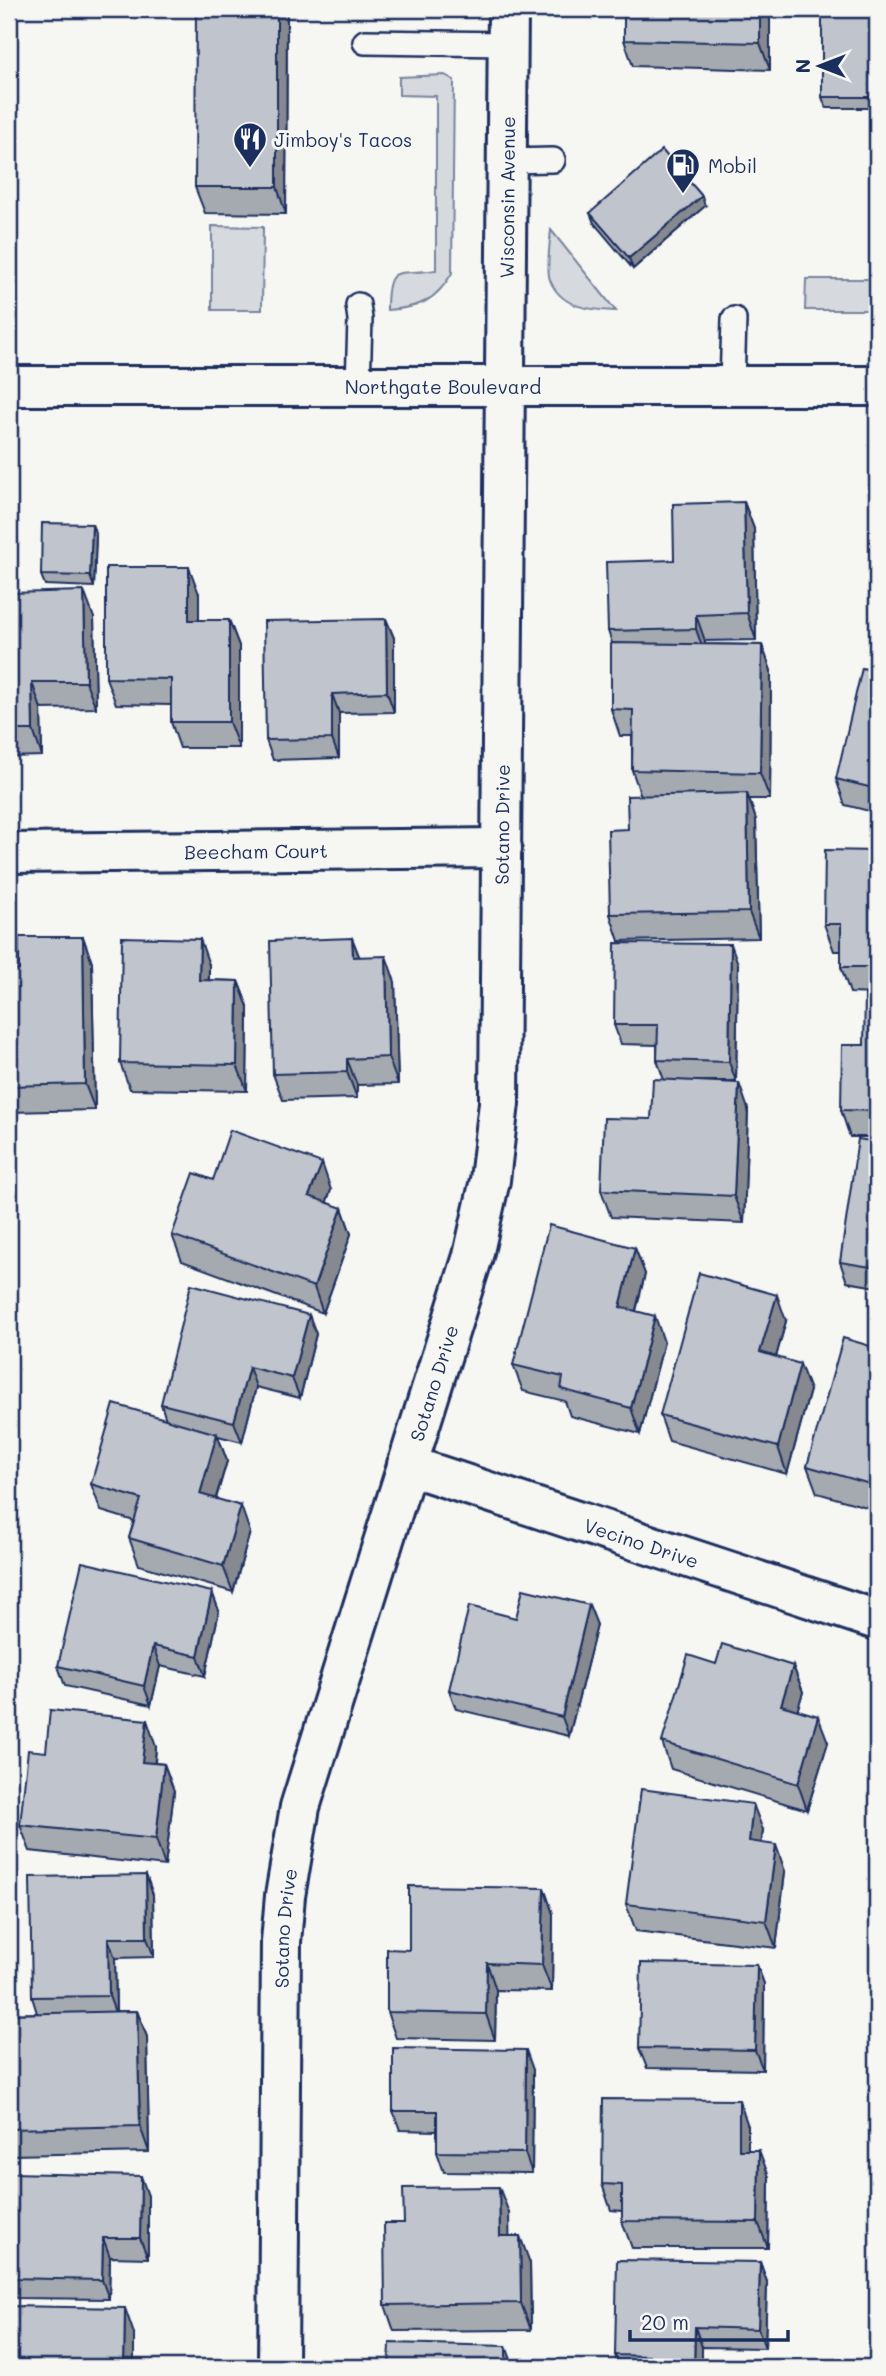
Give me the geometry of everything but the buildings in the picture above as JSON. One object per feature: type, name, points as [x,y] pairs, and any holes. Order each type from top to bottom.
[{"type":"street","name":"Wisconsin Avenue","points":[[504,386],[508,27]]},
{"type":"street","name":"Northgate Boulevard","points":[[9,386],[877,386]]},
{"type":"street","name":"Sotano Drive","points":[[278,2367],[281,1942],[285,1896],[300,1807],[473,1256],[490,1180],[499,1103],[504,386]]},
{"type":"street","name":"Beecham Court","points":[[9,853],[502,848]]},
{"type":"street","name":"Vecino Drive","points":[[407,1465],[877,1620]]},
{"type":"lane","points":[[365,41],[508,27]]},
{"type":"lane","points":[[506,161],[553,160]]},
{"type":"lane","points":[[358,305],[358,387]]},
{"type":"lane","points":[[732,386],[734,319]]},
{"type":"shaded area","points":[[445,75],[454,80],[452,273],[440,290],[426,301],[387,310],[392,278],[397,274],[436,270],[436,96],[399,95],[399,77]]},
{"type":"shaded area","points":[[212,226],[263,227],[262,310],[212,310]]},
{"type":"shaded area","points":[[551,230],[616,311],[577,306],[561,297],[550,280],[548,270]]},
{"type":"shaded area","points":[[806,279],[877,279],[877,310],[805,310]]},
{"type":"place","name":"Jimboy's Tacos","points":[[250,169]]},
{"type":"place","name":"Mobil","points":[[683,195]]}]
